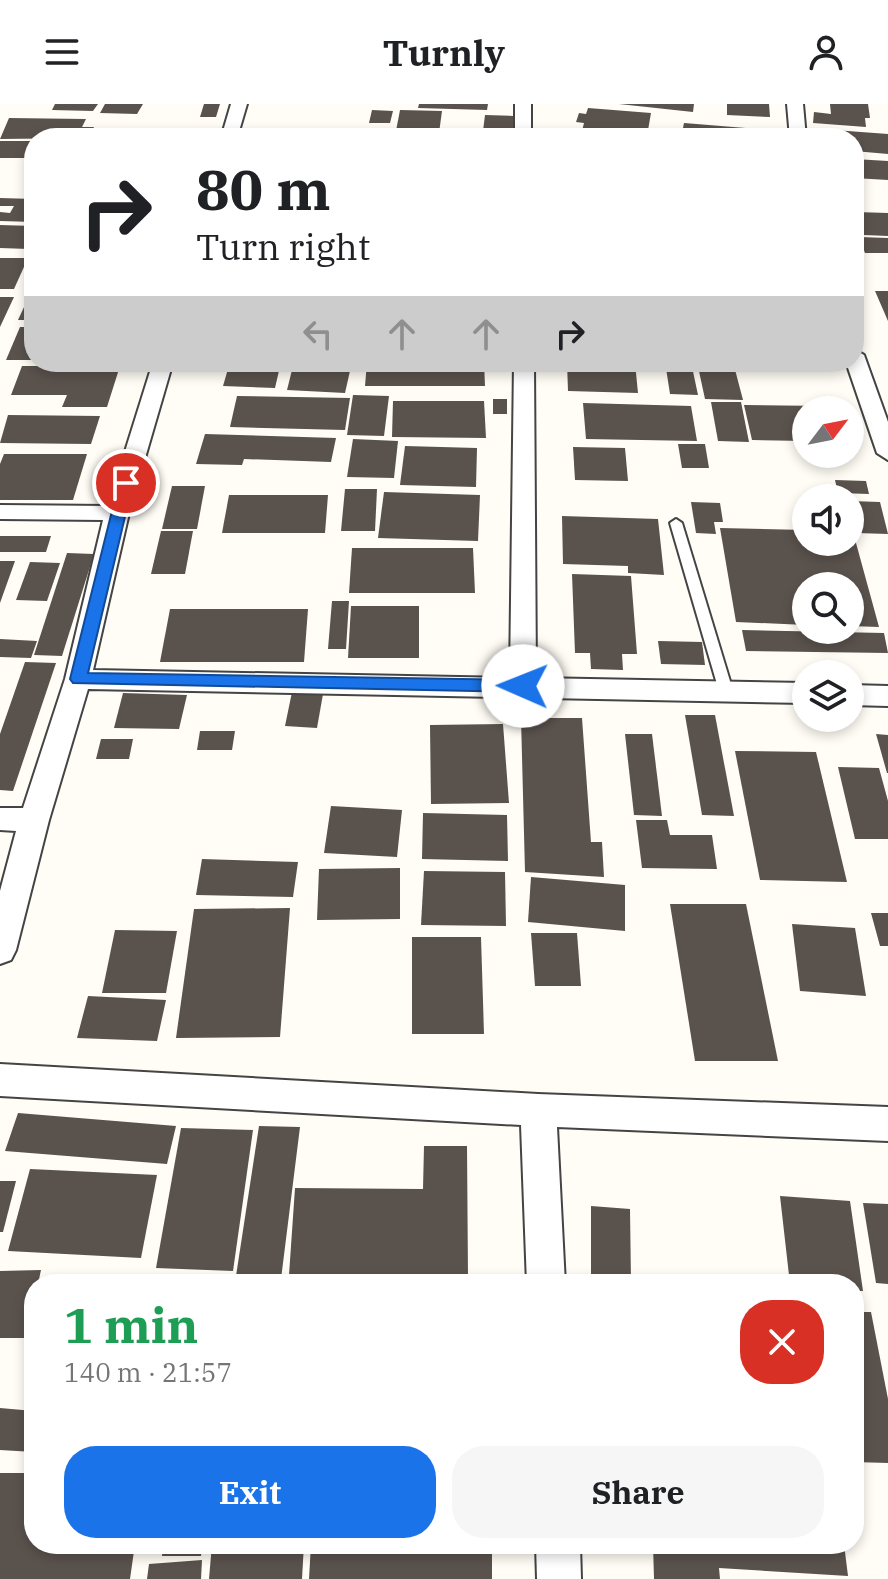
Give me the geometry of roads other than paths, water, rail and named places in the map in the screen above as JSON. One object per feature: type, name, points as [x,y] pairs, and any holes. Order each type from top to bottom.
[{"type":"street","points":[[232,128],[239,104]]},
{"type":"street","points":[[523,104],[523,128]]},
{"type":"street","points":[[795,104],[797,128]]},
{"type":"street","points":[[0,950],[34,820],[78,679],[117,513],[160,372]]},
{"type":"street","points":[[523,686],[524,372]]},
{"type":"street","points":[[860,372],[888,453]]},
{"type":"street","points":[[0,512],[117,513]]},
{"type":"street","points":[[78,679],[792,693]]},
{"type":"street","points":[[864,695],[888,696]]},
{"type":"street","points":[[0,819],[34,820]]},
{"type":"street","points":[[0,1080],[538,1110],[888,1124]]},
{"type":"street","points":[[538,1110],[546,1274]]},
{"type":"street","points":[[558,1554],[559,1579]]},
{"type":"lane","points":[[676,523],[726,691]]}]
